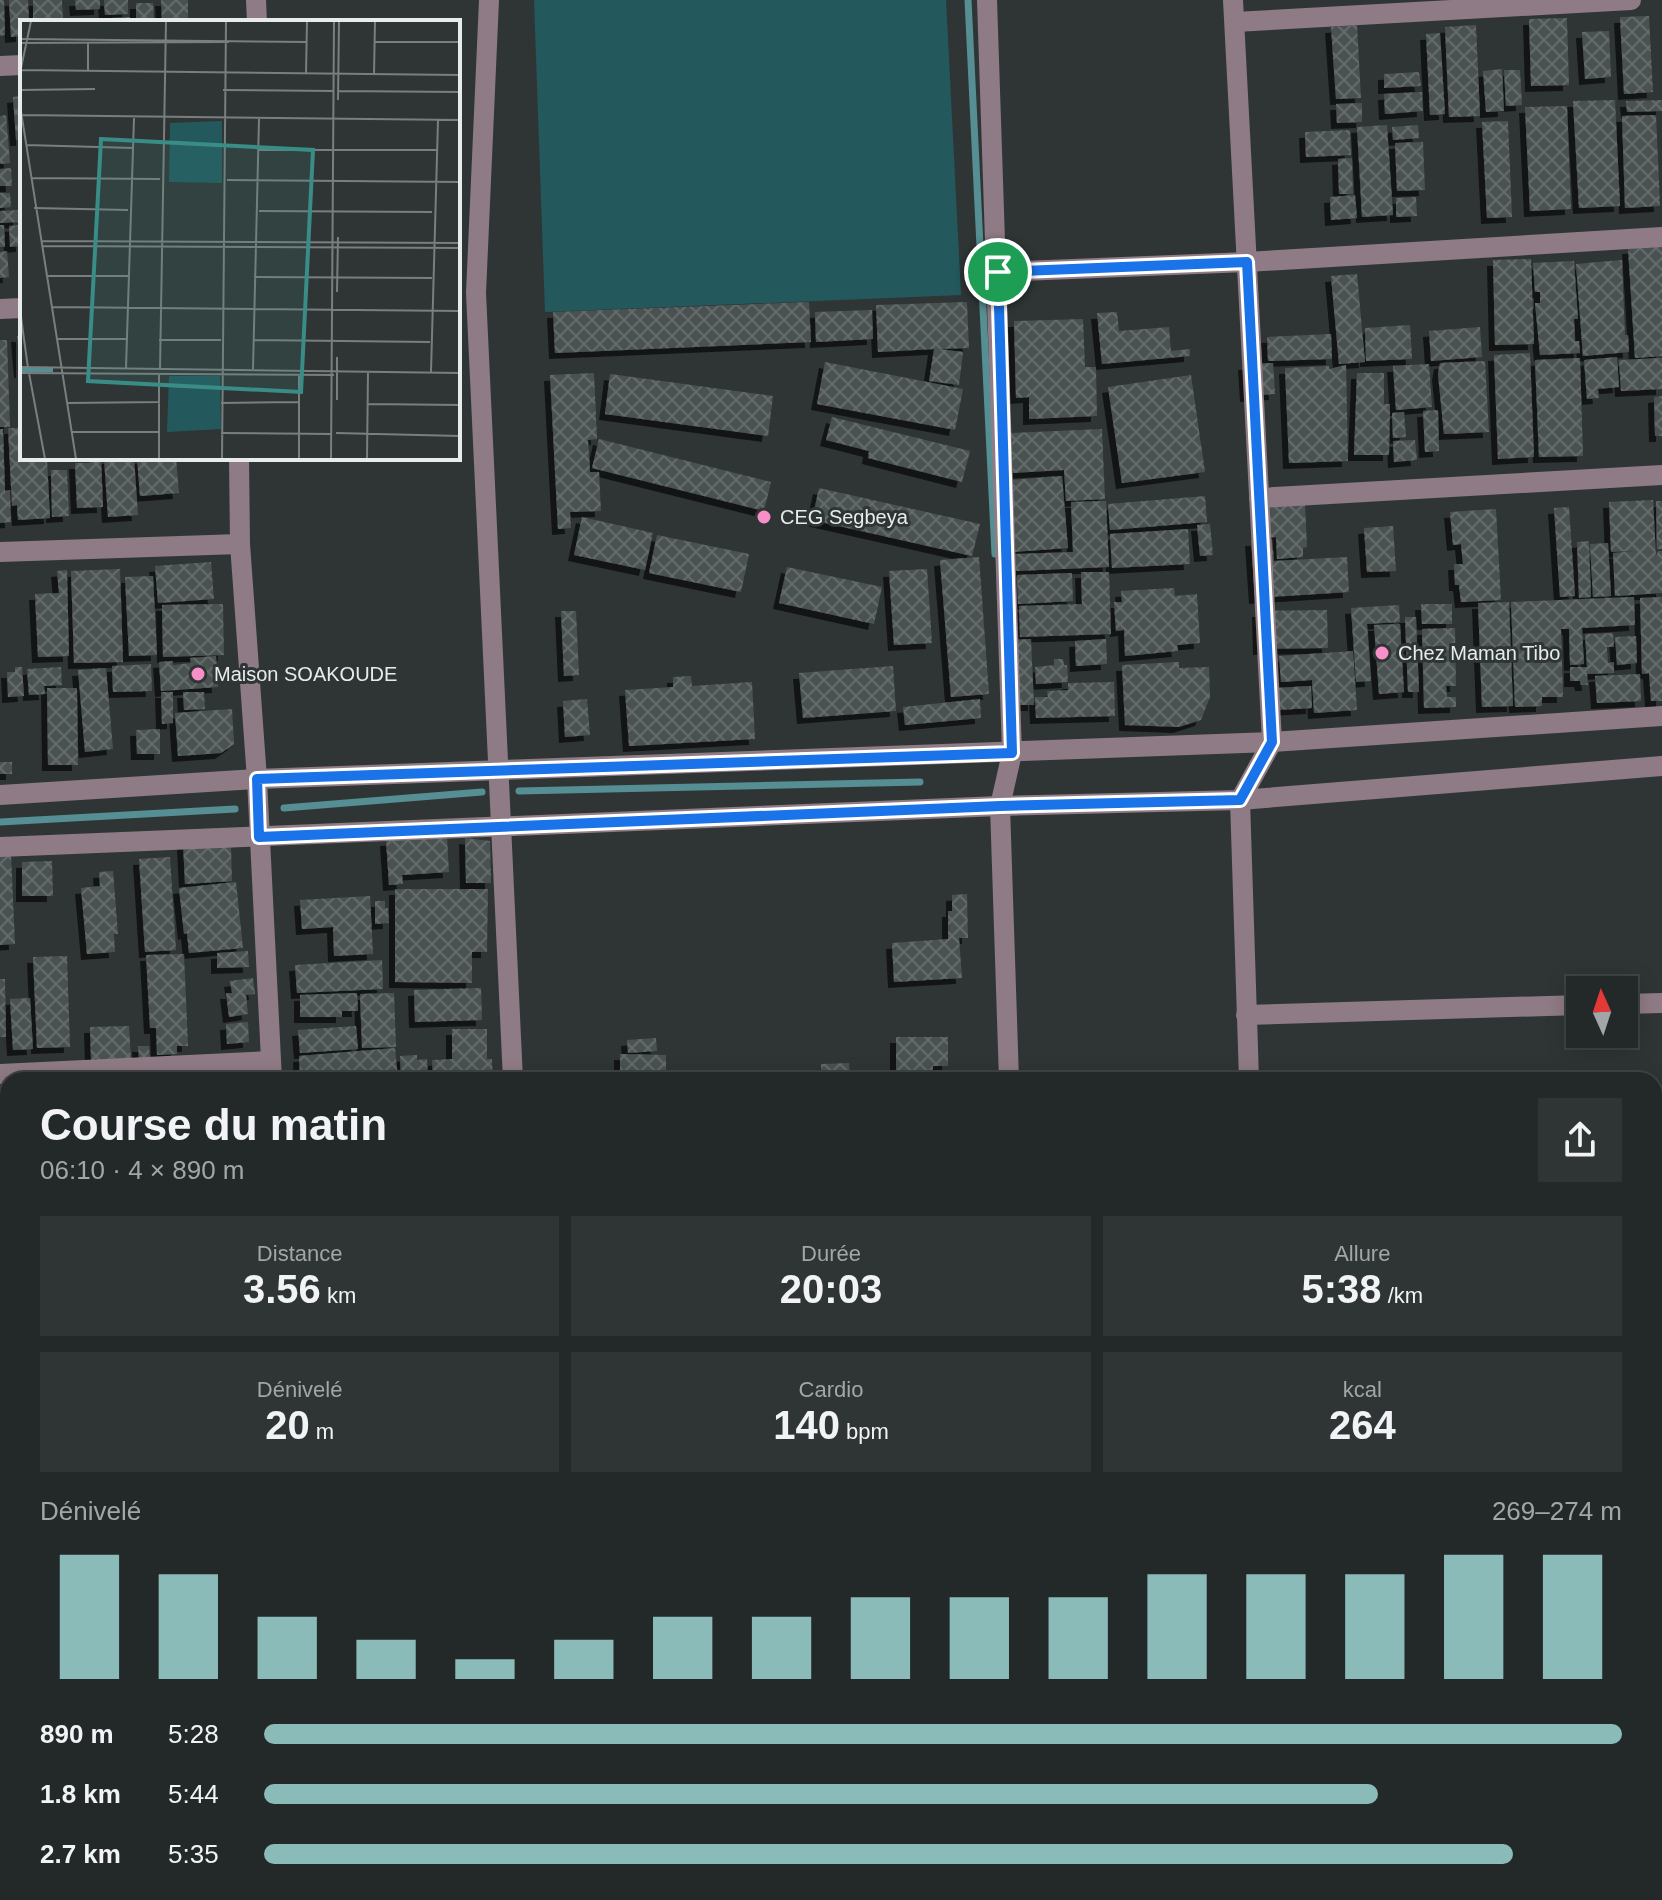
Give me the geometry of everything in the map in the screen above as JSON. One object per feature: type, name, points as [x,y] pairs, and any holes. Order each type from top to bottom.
[{"type":"street","points":[[256,0],[257,20]]},
{"type":"street","points":[[489,0],[467,294],[503,827],[513,1072]]},
{"type":"street","points":[[987,0],[1012,753],[1000,806],[1009,1072]]},
{"type":"street","points":[[1233,0],[1272,742],[1240,800],[1249,1072]]},
{"type":"street","points":[[1235,22],[1631,0]]},
{"type":"street","points":[[0,66],[20,65]]},
{"type":"street","points":[[998,272],[1247,262],[1662,237]]},
{"type":"street","points":[[0,309],[20,308]]},
{"type":"street","points":[[136,1072],[271,1070],[257,779],[240,544],[239,460]]},
{"type":"street","points":[[1259,498],[1662,475]]},
{"type":"street","points":[[0,552],[240,544]]},
{"type":"street","points":[[0,795],[257,779],[1272,742],[1662,716]]},
{"type":"street","points":[[0,847],[1000,806],[1240,800],[1662,766]]},
{"type":"street","points":[[1638,1004],[1662,1003]]},
{"type":"street","points":[[1246,1015],[1566,1005]]},
{"type":"shaded area","points":[[534,0],[946,0],[961,295],[545,312]]},
{"type":"building","points":[[0,0],[4,0],[5,35],[0,36]]},
{"type":"building","points":[[9,0],[28,0],[29,20],[20,20],[20,36],[11,37]]},
{"type":"building","points":[[33,0],[62,0],[63,20],[33,20]]},
{"type":"building","points":[[75,0],[100,0],[100,9],[76,10]]},
{"type":"building","points":[[104,0],[128,0],[128,14],[105,15]]},
{"type":"building","points":[[161,0],[188,0],[188,20],[162,20]]},
{"type":"building","points":[[136,3],[153,3],[154,20],[136,20]]},
{"type":"building","points":[[1649,16],[1653,92],[1624,94],[1620,17]]},
{"type":"building","points":[[130,17],[130,20],[112,20]]},
{"type":"building","points":[[1567,18],[1569,85],[1531,86],[1529,19]]},
{"type":"building","points":[[1357,25],[1361,98],[1336,99],[1331,27]]},
{"type":"building","points":[[1476,25],[1480,116],[1449,117],[1445,27]]},
{"type":"building","points":[[1609,31],[1611,77],[1585,79],[1582,32]]},
{"type":"building","points":[[1440,33],[1445,114],[1430,115],[1426,34]]},
{"type":"building","points":[[1502,69],[1504,111],[1486,112],[1483,71]]},
{"type":"building","points":[[1504,70],[1520,70],[1522,105],[1506,106]]},
{"type":"building","points":[[1419,72],[1421,86],[1384,88],[1384,74]]},
{"type":"building","points":[[1422,92],[1423,111],[1385,114],[1384,94]]},
{"type":"building","points":[[20,96],[20,140],[16,140],[13,97]]},
{"type":"building","points":[[1615,100],[1620,206],[1579,208],[1573,101]]},
{"type":"building","points":[[1662,100],[1662,111],[1627,112],[1626,101]]},
{"type":"building","points":[[1362,103],[1362,122],[1337,123],[1336,104]]},
{"type":"building","points":[[1567,106],[1571,209],[1530,211],[1525,107]]},
{"type":"building","points":[[6,115],[10,163],[0,164],[0,116]]},
{"type":"building","points":[[1656,115],[1660,206],[1625,208],[1622,116]]},
{"type":"building","points":[[1508,121],[1512,217],[1487,218],[1482,122]]},
{"type":"building","points":[[1387,125],[1393,215],[1362,217],[1357,127]]},
{"type":"building","points":[[1418,125],[1419,138],[1393,140],[1392,127]]},
{"type":"building","points":[[1350,130],[1351,155],[1306,157],[1305,132]]},
{"type":"building","points":[[1423,142],[1425,190],[1397,191],[1395,143]]},
{"type":"building","points":[[1352,158],[1353,194],[1339,194],[1338,159]]},
{"type":"building","points":[[11,168],[12,186],[0,186],[0,169]]},
{"type":"building","points":[[0,193],[10,193],[11,207],[0,208]]},
{"type":"building","points":[[1355,195],[1357,218],[1331,220],[1330,197]]},
{"type":"building","points":[[1416,197],[1417,216],[1396,217],[1396,198]]},
{"type":"building","points":[[19,210],[19,222],[0,223],[0,211]]},
{"type":"building","points":[[0,225],[4,225],[5,247],[0,247]]},
{"type":"building","points":[[20,225],[20,246],[10,247],[9,226]]},
{"type":"building","points":[[1662,246],[1662,356],[1635,358],[1628,248]]},
{"type":"building","points":[[7,251],[9,277],[0,278],[0,252]]},
{"type":"building","points":[[1531,259],[1534,344],[1495,345],[1493,260]]},
{"type":"building","points":[[1622,260],[1625,335],[1628,335],[1629,352],[1583,356],[1576,264]]},
{"type":"building","points":[[1574,261],[1578,319],[1574,319],[1575,341],[1579,341],[1580,353],[1540,355],[1535,303],[1540,303],[1540,292],[1535,292],[1533,263]]},
{"type":"building","points":[[1357,274],[1365,362],[1339,364],[1331,276]]},
{"type":"building","points":[[809,302],[811,342],[555,353],[553,312]]},
{"type":"building","points":[[967,302],[969,348],[939,349],[963,352],[959,385],[929,381],[934,349],[878,352],[876,305]]},
{"type":"building","points":[[872,310],[873,339],[816,342],[815,312]]},
{"type":"building","points":[[1117,312],[1119,331],[1169,327],[1171,351],[1190,349],[1190,356],[1102,364],[1097,313]]},
{"type":"building","points":[[1083,319],[1085,367],[1096,367],[1097,416],[1029,419],[1029,397],[1016,398],[1014,321]]},
{"type":"building","points":[[1410,325],[1412,359],[1366,361],[1365,328]]},
{"type":"building","points":[[1480,327],[1482,357],[1431,361],[1429,331]]},
{"type":"building","points":[[1331,334],[1332,359],[1268,361],[1267,337]]},
{"type":"building","points":[[17,336],[20,336],[20,372]]},
{"type":"building","points":[[0,340],[7,340],[10,427],[0,427]]},
{"type":"building","points":[[1530,353],[1534,457],[1498,459],[1494,355]]},
{"type":"building","points":[[1617,357],[1619,387],[1598,389],[1599,398],[1587,399],[1584,360]]},
{"type":"building","points":[[1580,358],[1583,456],[1539,457],[1535,360]]},
{"type":"building","points":[[1662,358],[1662,389],[1621,391],[1619,360]]},
{"type":"building","points":[[1485,361],[1489,432],[1444,434],[1438,374],[1440,363]]},
{"type":"building","points":[[825,362],[963,389],[955,430],[817,404]]},
{"type":"building","points":[[1273,363],[1275,394],[1246,396],[1244,364]]},
{"type":"building","points":[[1429,364],[1432,407],[1396,410],[1393,366]]},
{"type":"building","points":[[1346,365],[1348,461],[1289,463],[1285,368],[1329,366],[1329,369]]},
{"type":"building","points":[[594,373],[597,439],[588,440],[590,472],[599,472],[601,511],[570,512],[571,528],[558,529],[550,375]]},
{"type":"building","points":[[1357,373],[1384,373],[1384,404],[1390,404],[1389,455],[1354,455]]},
{"type":"building","points":[[610,374],[773,396],[768,436],[605,414]]},
{"type":"building","points":[[1191,375],[1205,472],[1122,483],[1108,387]]},
{"type":"building","points":[[1662,396],[1662,436],[1655,436],[1654,397]]},
{"type":"building","points":[[1438,410],[1439,451],[1425,452],[1423,411]]},
{"type":"building","points":[[1404,412],[1406,437],[1393,438],[1392,413]]},
{"type":"building","points":[[832,417],[970,451],[962,482],[868,458],[869,451],[826,440]]},
{"type":"building","points":[[8,428],[20,428],[20,460],[47,460],[50,518],[18,520],[17,505],[12,506]]},
{"type":"building","points":[[0,429],[3,429],[5,491],[10,490],[11,522],[0,523]]},
{"type":"building","points":[[1102,429],[1105,499],[1066,501],[1064,470],[1013,473],[1011,433]]},
{"type":"building","points":[[599,439],[771,482],[764,511],[592,468]]},
{"type":"building","points":[[1415,440],[1417,460],[1394,462],[1393,441]]},
{"type":"building","points":[[90,460],[101,460],[103,507],[77,508],[75,463],[90,463]]},
{"type":"building","points":[[104,460],[134,460],[138,515],[108,517]]},
{"type":"building","points":[[137,460],[176,460],[179,493],[140,496]]},
{"type":"building","points":[[51,470],[67,470],[69,516],[52,517]]},
{"type":"building","points":[[1062,476],[1068,548],[1014,552],[1009,480]]},
{"type":"building","points":[[819,488],[980,524],[972,556],[812,520]]},
{"type":"building","points":[[1205,496],[1207,522],[1110,530],[1108,504]]},
{"type":"building","points":[[1653,500],[1656,556],[1658,551],[1662,551],[1662,593],[1615,596],[1613,553],[1634,551],[1611,552],[1609,502]]},
{"type":"building","points":[[1106,501],[1109,567],[1016,571],[1015,554],[1073,552],[1071,502]]},
{"type":"building","points":[[1656,501],[1662,501],[1662,549],[1657,549]]},
{"type":"building","points":[[1305,504],[1307,547],[1303,548],[1303,557],[1277,559],[1276,537],[1261,538],[1259,507]]},
{"type":"building","points":[[1569,507],[1575,596],[1560,597],[1554,508]]},
{"type":"building","points":[[1496,509],[1501,600],[1461,602],[1459,585],[1455,585],[1454,564],[1463,564],[1461,544],[1453,545],[1450,512]]},
{"type":"building","points":[[582,517],[653,533],[645,570],[574,555]]},
{"type":"building","points":[[1210,524],[1213,555],[1200,556],[1197,525]]},
{"type":"building","points":[[1393,526],[1396,571],[1367,572],[1364,528]]},
{"type":"building","points":[[1188,529],[1190,564],[1112,568],[1110,534]]},
{"type":"building","points":[[657,535],[749,554],[741,592],[649,573]]},
{"type":"building","points":[[1272,539],[1274,561],[1347,557],[1349,592],[1255,598],[1251,540]]},
{"type":"building","points":[[1589,541],[1591,597],[1579,598],[1577,542]]},
{"type":"building","points":[[1608,543],[1611,596],[1593,597],[1590,544]]},
{"type":"building","points":[[979,557],[989,694],[951,697],[940,560]]},
{"type":"building","points":[[211,562],[214,599],[158,603],[155,566]]},
{"type":"building","points":[[787,567],[882,587],[874,624],[779,603]]},
{"type":"building","points":[[120,569],[123,662],[74,663],[71,571]]},
{"type":"building","points":[[927,569],[932,643],[894,645],[889,571]]},
{"type":"building","points":[[67,570],[69,656],[38,657],[35,594],[59,593],[57,571]]},
{"type":"building","points":[[1081,572],[1109,572],[1111,634],[1020,637],[1019,606],[1082,604]]},
{"type":"building","points":[[1072,573],[1073,601],[1018,604],[1017,575]]},
{"type":"building","points":[[153,576],[157,655],[129,656],[125,577]]},
{"type":"building","points":[[1174,588],[1175,596],[1197,594],[1200,643],[1177,645],[1178,651],[1125,656],[1124,630],[1116,631],[1114,602],[1122,602],[1121,591]]},
{"type":"building","points":[[1634,597],[1635,625],[1582,628],[1584,664],[1570,665],[1569,629],[1561,629],[1563,697],[1542,697],[1542,706],[1515,707],[1511,602]]},
{"type":"building","points":[[1662,597],[1662,701],[1651,701],[1649,673],[1642,674],[1640,598]]},
{"type":"building","points":[[1509,602],[1513,706],[1482,707],[1478,603]]},
{"type":"building","points":[[223,604],[224,655],[163,657],[162,605]]},
{"type":"building","points":[[1421,604],[1452,604],[1452,624],[1422,624]]},
{"type":"building","points":[[1399,605],[1400,622],[1367,624],[1371,681],[1356,682],[1351,608]]},
{"type":"building","points":[[1327,610],[1328,648],[1259,649],[1258,611]]},
{"type":"building","points":[[561,611],[576,611],[579,675],[564,676]]},
{"type":"building","points":[[1405,617],[1416,617],[1419,692],[1408,692]]},
{"type":"building","points":[[1400,624],[1404,692],[1379,694],[1374,625]]},
{"type":"building","points":[[1455,628],[1456,686],[1446,686],[1447,697],[1456,697],[1456,707],[1424,708],[1422,629]]},
{"type":"building","points":[[1613,633],[1614,647],[1607,647],[1608,663],[1614,662],[1614,673],[1587,674],[1588,685],[1570,681],[1570,667],[1587,667],[1585,634]]},
{"type":"building","points":[[1636,636],[1637,663],[1617,665],[1615,637]]},
{"type":"building","points":[[1031,639],[1034,705],[1012,705],[1009,640]]},
{"type":"building","points":[[1106,639],[1107,664],[1076,666],[1075,641]]},
{"type":"building","points":[[1353,651],[1357,710],[1314,713],[1312,680],[1281,682],[1279,656]]},
{"type":"building","points":[[216,656],[218,687],[161,691],[159,662],[173,661],[173,665],[191,663],[190,658]]},
{"type":"building","points":[[1054,659],[1063,659],[1064,665],[1067,665],[1068,682],[1036,684],[1035,667],[1054,665]]},
{"type":"building","points":[[1179,662],[1179,668],[1209,667],[1210,697],[1201,720],[1179,727],[1125,725],[1122,665]]},
{"type":"building","points":[[151,664],[152,691],[113,692],[112,666]]},
{"type":"building","points":[[893,666],[896,711],[803,718],[799,673]]},
{"type":"building","points":[[15,667],[22,667],[24,696],[8,697],[7,672],[15,672]]},
{"type":"building","points":[[61,667],[62,685],[44,686],[45,694],[29,695],[27,669]]},
{"type":"building","points":[[106,668],[113,749],[85,752],[78,670]]},
{"type":"building","points":[[1640,674],[1641,701],[1597,703],[1595,676]]},
{"type":"building","points":[[691,676],[692,686],[752,682],[755,739],[629,746],[625,690],[673,687],[673,677]]},
{"type":"building","points":[[1114,682],[1115,716],[1036,718],[1035,697],[1048,697],[1047,691],[1068,690],[1068,683]]},
{"type":"building","points":[[1311,686],[1312,708],[1277,710],[1276,688]]},
{"type":"building","points":[[47,688],[77,688],[78,765],[48,765]]},
{"type":"building","points":[[161,692],[173,692],[173,723],[162,724]]},
{"type":"building","points":[[183,692],[204,692],[205,709],[184,710]]},
{"type":"building","points":[[587,699],[590,735],[565,737],[563,701]]},
{"type":"building","points":[[980,699],[981,718],[905,725],[903,707]]},
{"type":"building","points":[[232,709],[234,744],[221,753],[178,756],[175,713]]},
{"type":"building","points":[[160,729],[160,754],[137,754],[136,730]]},
{"type":"building","points":[[0,762],[12,762],[12,774],[0,774]]},
{"type":"building","points":[[447,836],[449,872],[402,875],[403,884],[389,885],[386,840]]},
{"type":"building","points":[[465,838],[490,841],[491,883],[466,883]]},
{"type":"building","points":[[183,843],[231,847],[232,881],[185,884]]},
{"type":"building","points":[[11,854],[15,944],[0,945],[0,855]]},
{"type":"building","points":[[170,857],[176,950],[145,952],[139,859]]},
{"type":"building","points":[[52,861],[53,896],[22,896],[22,862]]},
{"type":"building","points":[[113,871],[118,934],[114,934],[115,952],[87,954],[81,888],[100,886],[99,872]]},
{"type":"building","points":[[236,882],[243,948],[189,953],[179,888]]},
{"type":"building","points":[[395,889],[488,889],[487,952],[472,952],[472,983],[395,982]]},
{"type":"building","points":[[967,894],[968,938],[959,938],[962,978],[894,982],[892,943],[948,939],[948,911],[952,911],[952,895]]},
{"type":"building","points":[[370,896],[373,954],[334,956],[333,927],[302,929],[300,900]]},
{"type":"building","points":[[375,901],[385,901],[389,923],[375,924]]},
{"type":"building","points":[[248,951],[249,967],[217,968],[217,953]]},
{"type":"building","points":[[184,954],[188,1046],[177,1046],[177,1054],[157,1055],[156,1028],[150,1028],[146,955]]},
{"type":"building","points":[[67,956],[70,1047],[37,1048],[33,957]]},
{"type":"building","points":[[382,960],[383,989],[297,993],[295,965]]},
{"type":"building","points":[[253,978],[255,994],[246,995],[248,1014],[229,1017],[226,993],[232,993],[230,981]]},
{"type":"building","points":[[0,979],[5,979],[6,1037],[0,1037]]},
{"type":"building","points":[[481,988],[482,1020],[415,1022],[414,990]]},
{"type":"building","points":[[357,993],[358,1011],[342,1011],[342,1017],[300,1017],[300,995]]},
{"type":"building","points":[[394,993],[396,1047],[362,1048],[360,994]]},
{"type":"building","points":[[30,998],[33,1049],[13,1050],[10,999]]},
{"type":"building","points":[[248,1022],[249,1042],[227,1044],[226,1024]]},
{"type":"building","points":[[129,1026],[131,1059],[91,1060],[90,1027]]},
{"type":"building","points":[[356,1026],[358,1049],[300,1053],[298,1030]]},
{"type":"building","points":[[452,1029],[487,1029],[487,1059],[492,1059],[493,1072],[433,1072],[432,1060],[452,1059]]},
{"type":"building","points":[[896,1037],[948,1037],[948,1066],[933,1066],[933,1072],[896,1072]]},
{"type":"building","points":[[656,1038],[657,1051],[628,1053],[627,1040]]},
{"type":"building","points":[[138,1046],[149,1046],[150,1058],[139,1059]]},
{"type":"building","points":[[395,1048],[397,1072],[300,1072],[299,1056]]},
{"type":"building","points":[[620,1054],[666,1055],[666,1072],[620,1072]]},
{"type":"building","points":[[417,1055],[417,1060],[427,1059],[428,1072],[401,1072],[400,1056]]},
{"type":"building","points":[[849,1063],[850,1072],[821,1072],[821,1064]]},
{"type":"waterway","points":[[968,0],[995,554]]},
{"type":"waterway","points":[[519,791],[920,782]]},
{"type":"waterway","points":[[284,808],[482,792]]},
{"type":"waterway","points":[[0,822],[235,809]]},
{"type":"place","name":"CEG Segbeya","points":[[764,517]]},
{"type":"place","name":"Chez Maman Tibo","points":[[1382,653]]},
{"type":"place","name":"Maison SOAKOUDE","points":[[198,674]]},
{"type":"route","points":[[1247,262],[1272,742],[1240,800],[1000,806],[259,837],[257,779],[1012,753],[998,272],[1247,262]]}]
